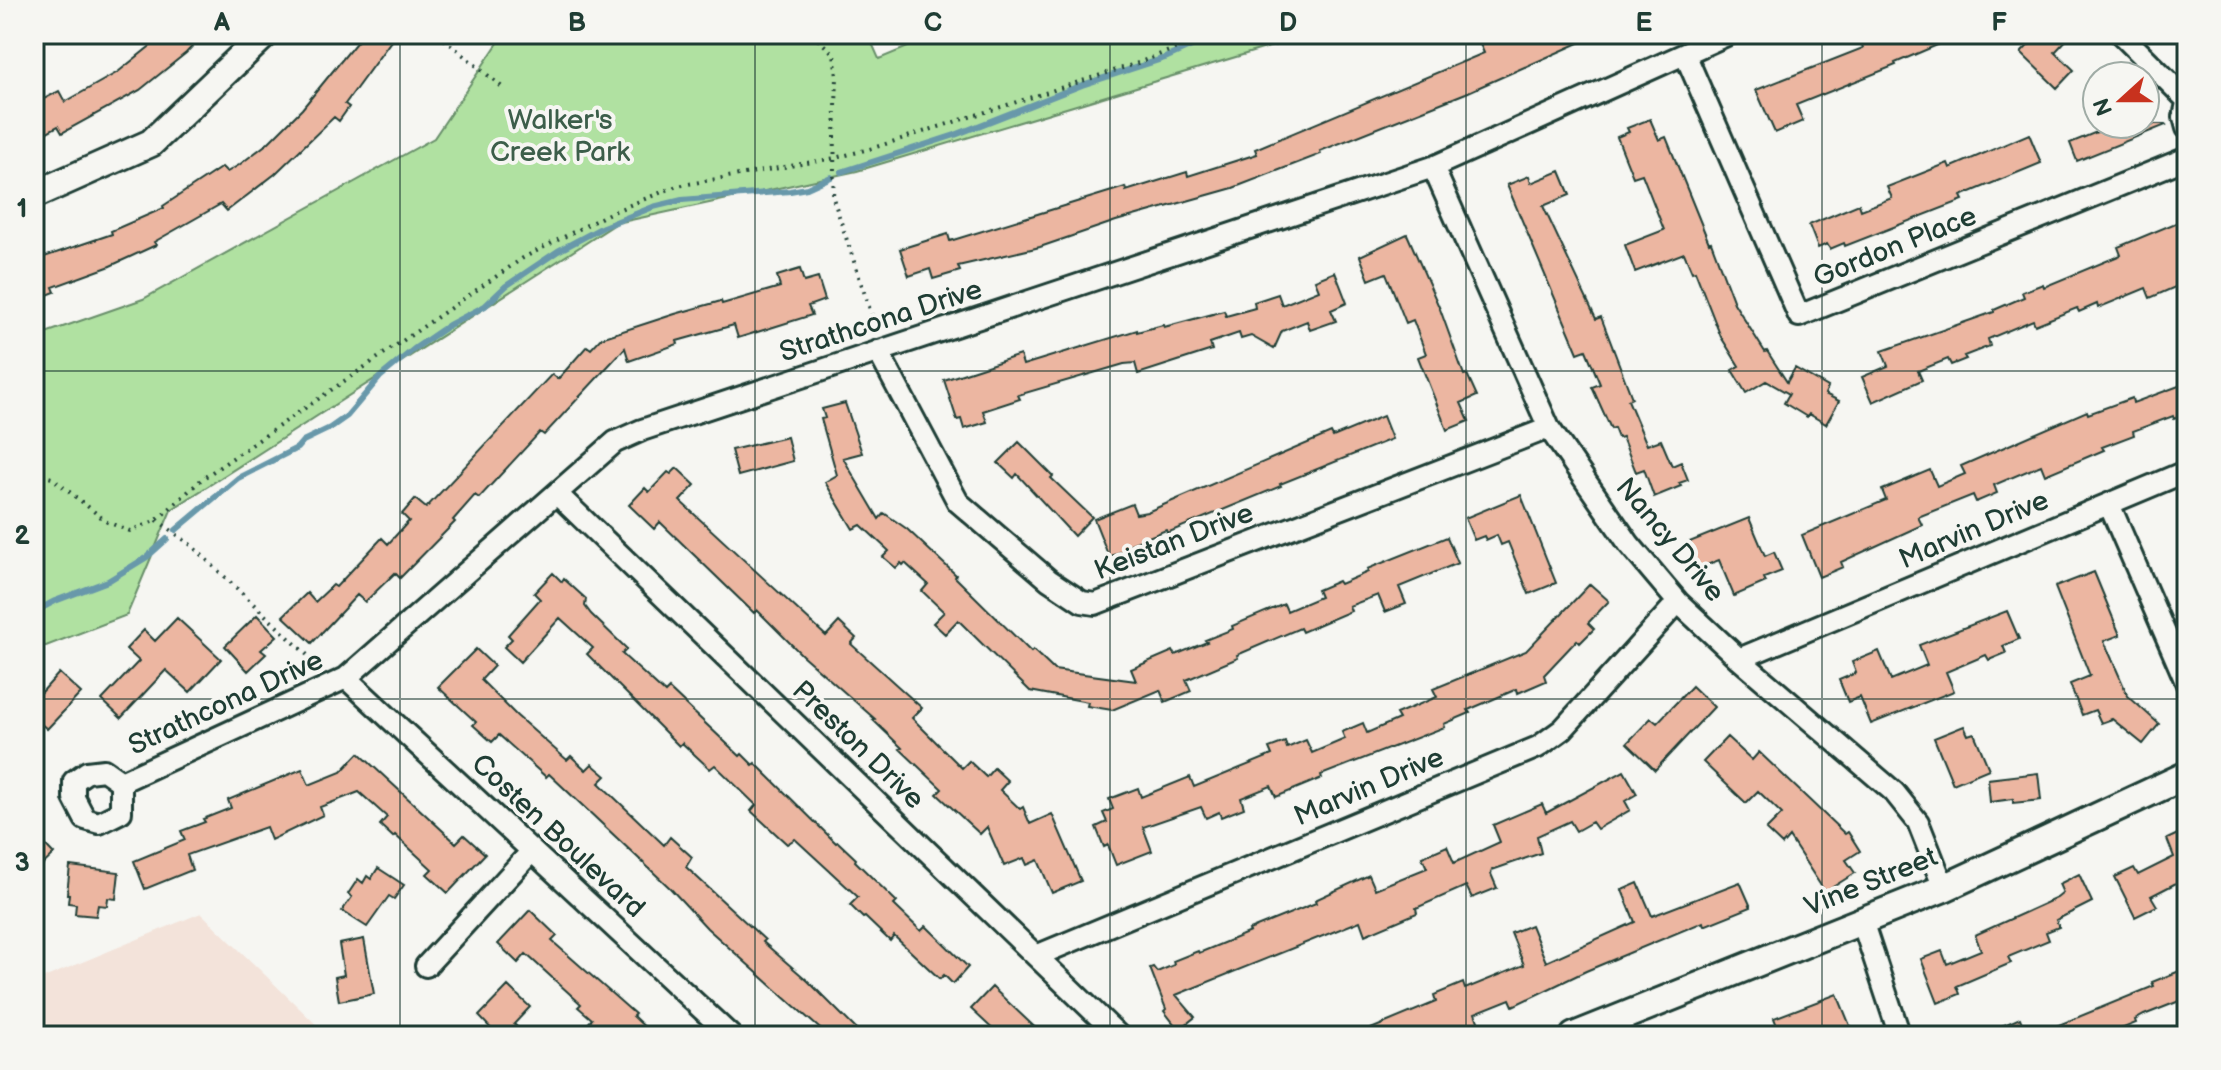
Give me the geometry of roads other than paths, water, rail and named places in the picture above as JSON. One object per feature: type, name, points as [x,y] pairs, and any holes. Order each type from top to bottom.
[{"type":"street","points":[[34,195],[151,143],[265,34]]},
{"type":"street","name":"Strathcona Drive","points":[[121,782],[342,681],[615,442],[642,430],[1433,167],[1729,34]]},
{"type":"street","points":[[2121,34],[2187,101],[2184,117],[2187,128]]},
{"type":"street","name":"Gordon Place","points":[[1685,54],[1799,316],[2187,158]]},
{"type":"street","name":"Nancy Drive","points":[[1433,167],[1549,428],[1629,544],[1678,602],[1739,659],[1894,792],[1918,822],[1944,888]]},
{"type":"street","name":"Keistan Drive","points":[[878,351],[958,502],[1049,580],[1082,602],[1095,604],[1549,428]]},
{"type":"street","name":"Marvin Drive","points":[[1739,659],[2187,471]]},
{"type":"street","name":"Preston Drive","points":[[558,495],[1119,1036]]},
{"type":"street","points":[[2109,504],[2187,684]]},
{"type":"street","name":"Marvin Drive","points":[[1036,956],[1538,747],[1563,729],[1678,602]]},
{"type":"street","name":"Costen Boulevard","points":[[342,681],[532,851],[730,1036]]},
{"type":"street","name":"Vine Street","points":[[1574,1036],[1944,888],[2187,775]]},
{"type":"street","points":[[426,966],[532,851]]},
{"type":"street","points":[[1862,921],[1900,1036]]},
{"type":"waterway","points":[[841,172],[955,135],[1082,85],[1165,58],[1218,34]]},
{"type":"waterway","points":[[176,530],[238,478],[297,448],[303,441],[347,416],[380,377],[414,349],[485,306],[506,286],[558,251],[603,227],[653,207],[682,200],[790,191],[807,188],[831,177]]},
{"type":"waterway","points":[[34,612],[108,581],[147,557],[167,539]]},
{"type":"park label","name":"Walker's Creek Park","points":[[560,136]]}]
